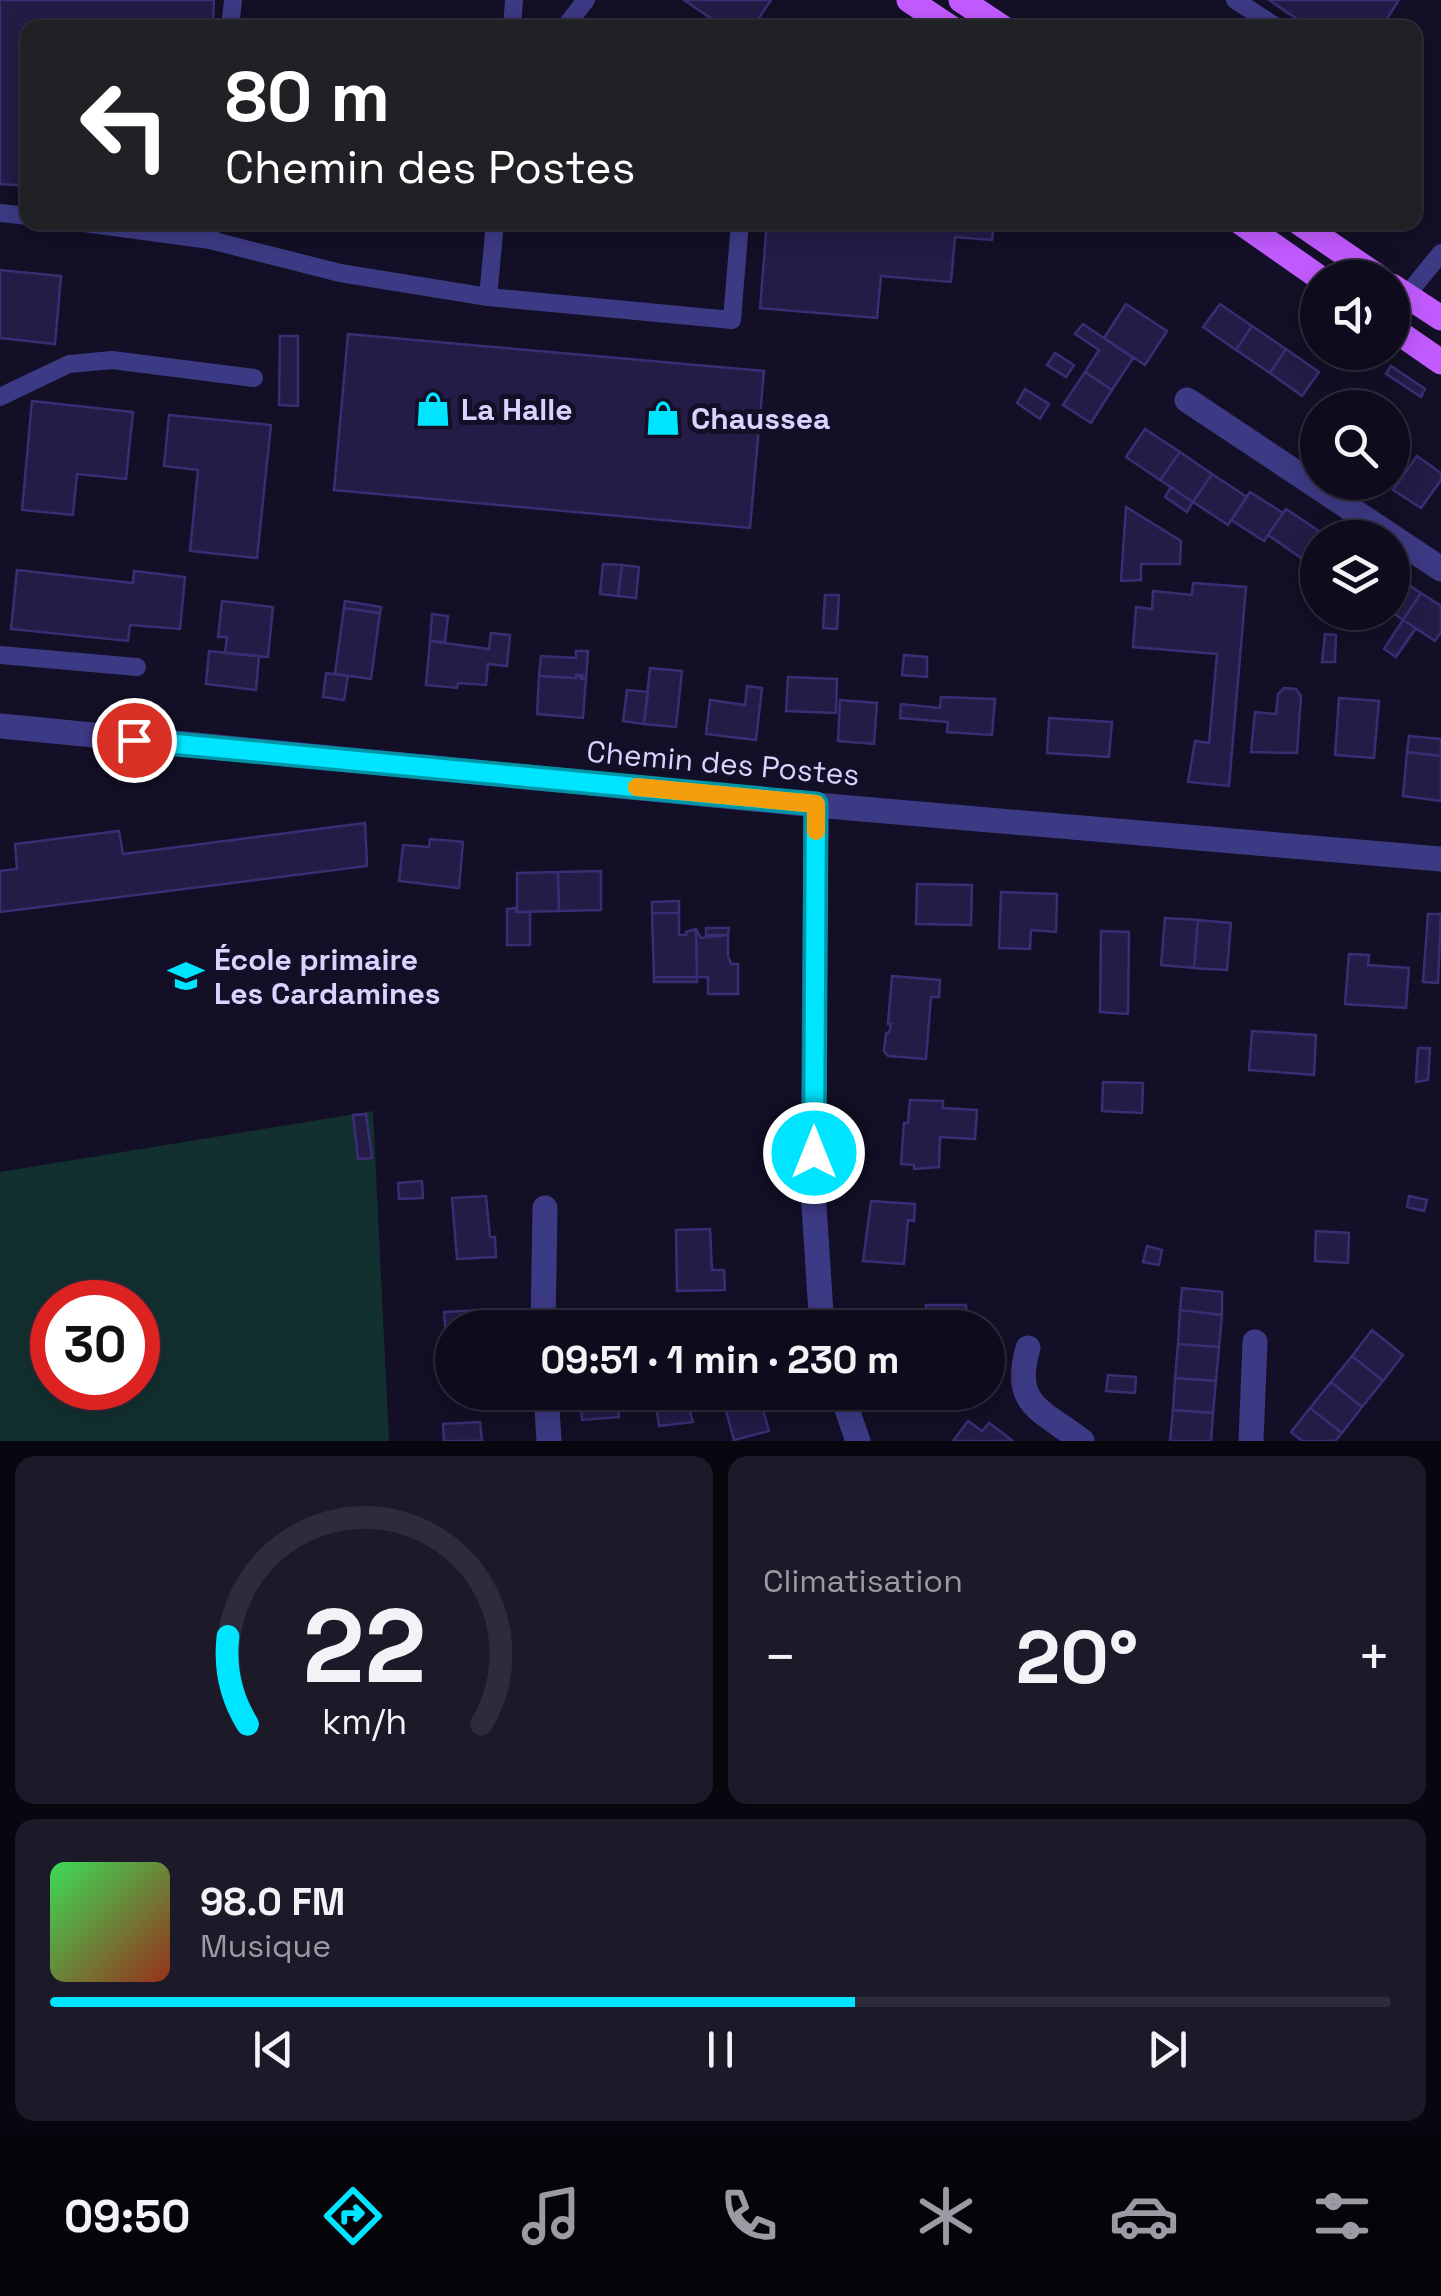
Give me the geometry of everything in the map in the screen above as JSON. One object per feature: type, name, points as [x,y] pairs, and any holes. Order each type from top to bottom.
[{"type":"main road","points":[[909,0],[939,20]]},
{"type":"main road","points":[[962,0],[991,20]]},
{"type":"main road","points":[[1251,230],[1300,264]]},
{"type":"main road","points":[[1310,230],[1354,260]]},
{"type":"main road","points":[[1410,297],[1441,318]]},
{"type":"main road","points":[[1410,340],[1441,362]]},
{"type":"street","points":[[1186,400],[1441,570]]},
{"type":"street","name":"Chemin des Postes","points":[[0,726],[816,804],[1441,858]]},
{"type":"street","points":[[816,804],[813,1191],[821,1310]]},
{"type":"street","points":[[543,1310],[545,1208]]},
{"type":"street","points":[[1251,1441],[1255,1342]]},
{"type":"street","points":[[1028,1348],[1020,1374],[1027,1399],[1082,1441]]},
{"type":"street","points":[[547,1410],[549,1441]]},
{"type":"street","points":[[847,1410],[858,1441]]},
{"type":"lane","points":[[570,20],[586,0]]},
{"type":"lane","points":[[1236,0],[1266,20]]},
{"type":"lane","points":[[488,296],[495,230]]},
{"type":"lane","points":[[211,231],[340,273],[488,296],[732,320],[739,230]]},
{"type":"lane","points":[[1410,282],[1441,253]]},
{"type":"lane","points":[[0,397],[69,364],[112,360],[254,378]]},
{"type":"lane","points":[[0,655],[137,667]]},
{"type":"green space","points":[[373,1111],[389,1441],[0,1441],[0,1172]]},
{"type":"building","points":[[0,0],[214,0],[213,20],[20,20],[20,185],[0,184]]},
{"type":"building","points":[[684,0],[771,0],[757,20],[713,20]]},
{"type":"building","points":[[1269,0],[1399,0],[1386,20],[1298,20]]},
{"type":"building","points":[[766,230],[993,230],[992,240],[955,237],[951,282],[881,276],[877,318],[760,308]]},
{"type":"building","points":[[0,270],[61,276],[55,344],[0,338]]},
{"type":"building","points":[[1126,304],[1167,331],[1145,365],[1104,338]]},
{"type":"building","points":[[1220,304],[1252,326],[1236,350],[1203,327]]},
{"type":"building","points":[[1083,324],[1133,358],[1112,390],[1085,372],[1099,350],[1075,334]]},
{"type":"building","points":[[1252,326],[1286,349],[1270,373],[1236,350]]},
{"type":"building","points":[[348,334],[764,371],[750,528],[334,490]]},
{"type":"building","points":[[280,336],[298,336],[298,406],[279,405]]},
{"type":"building","points":[[1286,349],[1300,359],[1300,370],[1319,372],[1300,395],[1270,373]]},
{"type":"building","points":[[1055,353],[1074,365],[1066,377],[1047,365]]},
{"type":"building","points":[[1397,370],[1425,389],[1421,397],[1386,374]]},
{"type":"building","points":[[1085,372],[1112,390],[1091,423],[1063,405]]},
{"type":"building","points":[[1025,389],[1049,404],[1040,419],[1017,403]]},
{"type":"building","points":[[32,401],[133,412],[126,479],[77,474],[73,515],[22,510]]},
{"type":"building","points":[[169,415],[271,425],[257,558],[190,551],[198,470],[164,466]]},
{"type":"building","points":[[1145,429],[1180,452],[1160,480],[1126,457]]},
{"type":"building","points":[[1180,452],[1212,474],[1193,502],[1160,480]]},
{"type":"building","points":[[1417,456],[1441,473],[1441,480],[1421,508],[1409,500],[1410,466]]},
{"type":"building","points":[[1212,474],[1247,497],[1228,525],[1193,502]]},
{"type":"building","points":[[1171,487],[1193,502],[1187,512],[1165,497]]},
{"type":"building","points":[[1250,492],[1283,513],[1264,541],[1231,520]]},
{"type":"building","points":[[1126,507],[1181,541],[1180,564],[1141,564],[1141,580],[1121,581]]},
{"type":"building","points":[[1286,509],[1302,520],[1300,557],[1268,535]]},
{"type":"building","points":[[603,564],[622,565],[618,596],[600,594]]},
{"type":"building","points":[[622,565],[639,567],[636,598],[618,596]]},
{"type":"building","points":[[17,570],[133,583],[134,571],[185,577],[180,629],[130,625],[128,641],[11,629]]},
{"type":"building","points":[[1193,583],[1246,587],[1229,786],[1188,782],[1195,741],[1209,743],[1217,654],[1133,647],[1136,607],[1152,609],[1153,591],[1192,595]]},
{"type":"building","points":[[1410,586],[1421,593],[1410,610]]},
{"type":"building","points":[[1421,593],[1441,606],[1441,632],[1435,641],[1410,625],[1410,610]]},
{"type":"building","points":[[825,595],[839,595],[837,629],[823,628]]},
{"type":"building","points":[[222,601],[273,607],[268,657],[225,653],[227,637],[218,637]]},
{"type":"building","points":[[345,601],[381,607],[380,613],[344,608]]},
{"type":"building","points":[[344,608],[380,613],[371,679],[335,674]]},
{"type":"building","points":[[432,614],[448,616],[445,642],[430,641]]},
{"type":"building","points":[[1410,624],[1416,628],[1396,657],[1384,649],[1396,630],[1410,630]]},
{"type":"building","points":[[491,633],[510,635],[507,666],[488,664],[486,685],[426,685],[430,641],[489,649]]},
{"type":"building","points":[[1325,634],[1336,635],[1335,662],[1322,662]]},
{"type":"building","points":[[209,651],[259,656],[256,690],[206,684]]},
{"type":"building","points":[[576,651],[588,651],[586,679],[581,679],[582,675],[539,676],[541,656],[576,658]]},
{"type":"building","points":[[904,655],[927,657],[927,677],[902,675]]},
{"type":"building","points":[[650,668],[682,671],[676,727],[644,724]]},
{"type":"building","points":[[326,673],[348,676],[344,700],[323,697]]},
{"type":"building","points":[[576,675],[586,679],[583,718],[537,714],[539,676]]},
{"type":"building","points":[[788,677],[837,679],[836,713],[786,711]]},
{"type":"building","points":[[747,686],[762,688],[756,740],[706,734],[710,700],[745,705]]},
{"type":"building","points":[[1284,688],[1296,689],[1301,696],[1297,753],[1251,752],[1255,712],[1276,714],[1278,694]]},
{"type":"building","points":[[627,690],[648,692],[644,724],[623,721]]},
{"type":"building","points":[[941,697],[995,699],[992,735],[947,732],[948,722],[900,718],[901,704],[940,708]]},
{"type":"building","points":[[1339,698],[1379,701],[1374,758],[1335,755]]},
{"type":"building","points":[[840,700],[877,703],[874,744],[838,741]]},
{"type":"building","points":[[1049,718],[1112,722],[1109,757],[1047,753]]},
{"type":"building","points":[[1409,736],[1441,739],[1441,756],[1407,752]]},
{"type":"building","points":[[1407,752],[1441,756],[1441,801],[1403,796]]},
{"type":"building","points":[[365,823],[367,866],[0,912],[0,871],[17,869],[15,844],[119,831],[123,854]]},
{"type":"building","points":[[430,839],[463,842],[459,888],[399,881],[403,845],[429,847]]},
{"type":"building","points":[[601,871],[601,910],[559,911],[558,872]]},
{"type":"building","points":[[558,872],[559,911],[517,912],[517,873]]},
{"type":"building","points":[[917,884],[972,885],[971,925],[916,924]]},
{"type":"building","points":[[1001,892],[1057,894],[1056,932],[1031,930],[1030,949],[999,948]]},
{"type":"building","points":[[679,901],[679,913],[652,913],[652,902]]},
{"type":"building","points":[[516,908],[516,912],[530,912],[530,945],[507,945],[507,909]]},
{"type":"building","points":[[652,913],[679,913],[679,935],[696,929],[697,977],[654,977]]},
{"type":"building","points":[[1428,914],[1441,914],[1438,983],[1423,982]]},
{"type":"building","points":[[1165,918],[1198,920],[1194,968],[1161,965]]},
{"type":"building","points":[[1198,920],[1231,923],[1227,970],[1194,968]]},
{"type":"building","points":[[706,928],[729,928],[728,935],[706,935]]},
{"type":"building","points":[[696,929],[701,938],[728,935],[728,956],[731,964],[738,964],[738,994],[708,994],[708,977],[697,977]]},
{"type":"building","points":[[1101,931],[1129,932],[1128,1014],[1100,1012]]},
{"type":"building","points":[[1349,954],[1369,955],[1368,965],[1409,968],[1406,1008],[1345,1004]]},
{"type":"building","points":[[892,976],[940,980],[939,997],[931,997],[926,1059],[888,1056],[884,1051],[891,1024]]},
{"type":"building","points":[[654,977],[697,977],[697,982],[654,982]]},
{"type":"building","points":[[1252,1031],[1316,1035],[1314,1075],[1249,1070]]},
{"type":"building","points":[[1418,1048],[1430,1048],[1428,1080],[1416,1082]]},
{"type":"building","points":[[1103,1082],[1143,1083],[1142,1113],[1102,1111]]},
{"type":"building","points":[[910,1100],[943,1101],[943,1108],[977,1110],[975,1139],[940,1137],[939,1167],[914,1169],[914,1165],[901,1164]]},
{"type":"building","points":[[366,1114],[372,1158],[358,1159],[353,1115]]},
{"type":"building","points":[[422,1181],[423,1198],[399,1199],[398,1183]]},
{"type":"building","points":[[486,1196],[496,1257],[457,1259],[452,1198]]},
{"type":"building","points":[[1409,1196],[1427,1200],[1424,1211],[1407,1207]]},
{"type":"building","points":[[871,1201],[915,1204],[914,1221],[908,1220],[904,1264],[863,1261]]},
{"type":"building","points":[[710,1229],[712,1270],[724,1270],[725,1290],[677,1291],[676,1230]]},
{"type":"building","points":[[1316,1231],[1349,1233],[1348,1263],[1315,1261]]},
{"type":"building","points":[[1147,1246],[1162,1250],[1159,1265],[1143,1262]]},
{"type":"building","points":[[1182,1288],[1222,1292],[1222,1315],[1180,1310]]},
{"type":"building","points":[[926,1305],[966,1305],[966,1310],[926,1310]]},
{"type":"building","points":[[1180,1310],[1222,1315],[1219,1347],[1178,1344]]},
{"type":"building","points":[[1372,1330],[1403,1355],[1383,1381],[1352,1356]]},
{"type":"building","points":[[1178,1344],[1219,1347],[1216,1381],[1175,1378]]},
{"type":"building","points":[[1352,1356],[1383,1381],[1362,1407],[1331,1382]]},
{"type":"building","points":[[1108,1375],[1136,1377],[1135,1393],[1106,1391]]},
{"type":"building","points":[[1175,1378],[1216,1381],[1213,1413],[1173,1410]]},
{"type":"building","points":[[1331,1382],[1362,1407],[1342,1433],[1310,1408]]},
{"type":"building","points":[[1310,1408],[1342,1433],[1335,1441],[1302,1441],[1291,1432]]},
{"type":"building","points":[[581,1410],[618,1410],[619,1417],[582,1420]]},
{"type":"building","points":[[690,1410],[693,1422],[659,1426],[657,1411]]},
{"type":"building","points":[[726,1410],[763,1410],[769,1431],[734,1440]]},
{"type":"building","points":[[1173,1410],[1213,1413],[1211,1441],[1170,1441]]},
{"type":"building","points":[[968,1421],[982,1431],[989,1423],[1013,1441],[953,1441]]},
{"type":"building","points":[[480,1422],[482,1441],[444,1441],[443,1424]]},
{"type":"slow traffic","points":[[637,787],[816,804],[816,831]]},
{"type":"place","name":"La Halle","points":[[433,409]]},
{"type":"place","name":"Chaussea","points":[[663,418]]},
{"type":"place","name":"École primaire Les Cardamines","points":[[186,976]]},
{"type":"route","points":[[134,740],[816,804],[814,1153]]}]
